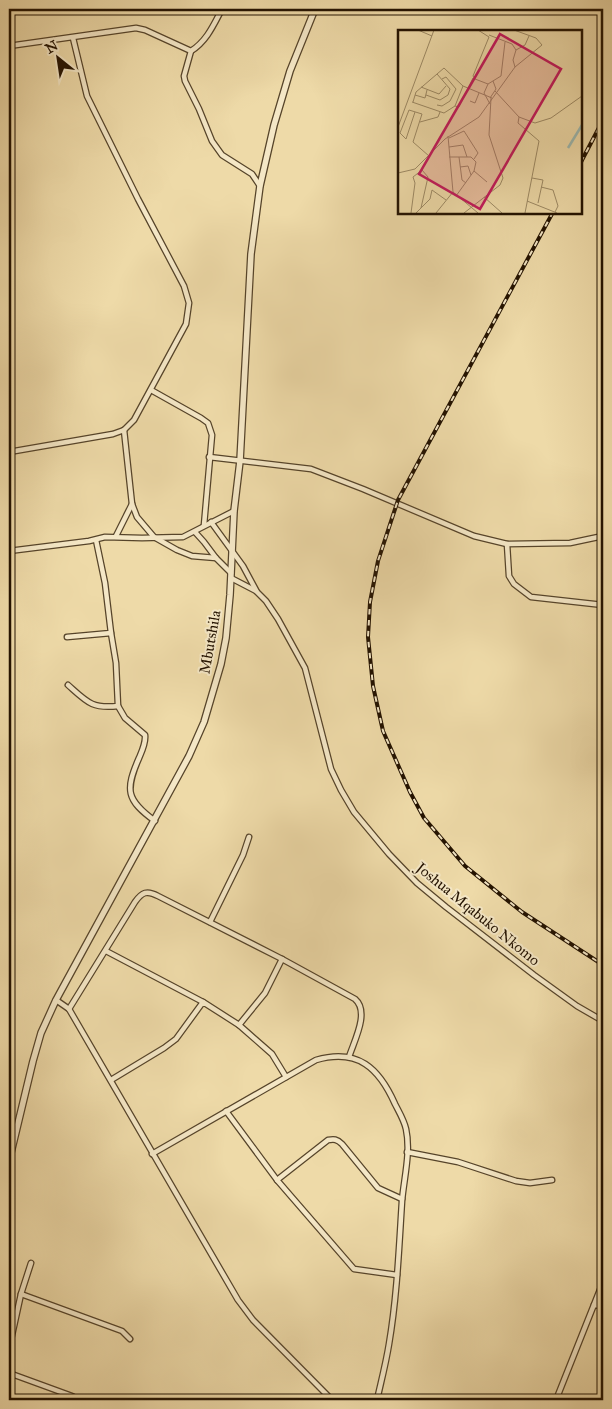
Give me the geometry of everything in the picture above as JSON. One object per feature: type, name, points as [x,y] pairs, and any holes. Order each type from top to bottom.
[{"type":"street","points":[[222,9],[208,34],[198,47],[192,51],[184,76],[185,81],[212,141],[222,155],[252,174],[260,186]]},
{"type":"street","name":"Mbutshila","points":[[9,1161],[41,1033],[56,1000],[189,756],[204,722],[221,664],[226,638],[234,511],[240,461],[251,254],[260,186],[274,125],[290,71],[315,9]]},
{"type":"street","points":[[9,46],[136,28],[145,30],[192,51]]},
{"type":"street","points":[[9,452],[113,434],[124,430],[134,420],[186,324],[189,304],[184,286],[87,96],[73,38]]},
{"type":"street","points":[[151,390],[208,423],[212,435],[204,525]]},
{"type":"street","points":[[124,430],[132,504],[137,517],[154,537],[192,556],[216,558]]},
{"type":"street","points":[[209,457],[311,469],[362,488],[474,536],[507,544],[570,543],[603,536]]},
{"type":"street","points":[[116,536],[132,504]]},
{"type":"street","points":[[9,551],[116,536],[142,538],[184,537],[234,511]]},
{"type":"street","points":[[211,522],[252,580],[257,592]]},
{"type":"street","points":[[194,532],[231,575],[257,592]]},
{"type":"street","points":[[96,540],[105,583],[116,664],[118,706],[125,718],[145,735],[144,748],[134,769],[129,789],[131,798],[140,810],[155,821]]},
{"type":"street","points":[[507,544],[509,576],[514,584],[531,597],[603,605]]},
{"type":"street","name":"Joshua Mqabuko Nkomo","points":[[257,592],[278,619],[305,668],[331,769],[354,812],[406,871],[446,907],[541,980],[577,1006],[603,1021]]},
{"type":"street","points":[[67,637],[111,633]]},
{"type":"street","points":[[68,686],[92,705],[105,708],[118,706]]},
{"type":"street","points":[[210,922],[243,855],[249,837]]},
{"type":"street","points":[[69,1009],[138,898],[147,892],[210,922],[351,996],[360,1004],[362,1014],[349,1057]]},
{"type":"street","points":[[106,951],[203,1002],[239,1025],[272,1054],[286,1078]]},
{"type":"street","points":[[239,1025],[265,993],[282,959]]},
{"type":"street","points":[[56,1000],[69,1009],[238,1300],[252,1320],[332,1400]]},
{"type":"street","points":[[111,1080],[176,1039],[203,1002]]},
{"type":"street","points":[[152,1154],[316,1060],[328,1056],[349,1057],[366,1064],[377,1072],[389,1090],[406,1129],[407,1152],[397,1275],[389,1344],[377,1400]]},
{"type":"street","points":[[226,1110],[277,1180],[354,1269],[397,1275]]},
{"type":"street","points":[[277,1180],[328,1140],[334,1139],[342,1144],[378,1188],[402,1199]]},
{"type":"street","points":[[407,1152],[458,1162],[530,1184],[552,1180]]},
{"type":"street","points":[[9,1349],[30,1263]]},
{"type":"street","points":[[556,1400],[603,1282]]},
{"type":"street","points":[[21,1294],[122,1331],[130,1339]]},
{"type":"street","points":[[594,1305],[603,1306]]},
{"type":"street","points":[[9,1373],[72,1396],[78,1400]]},
{"type":"railway","points":[[582,160],[603,120]]},
{"type":"railway","points":[[552,214],[398,500],[378,561],[370,602],[368,637],[373,686],[383,731],[410,792],[424,818],[465,866],[522,912],[603,965]]}]
